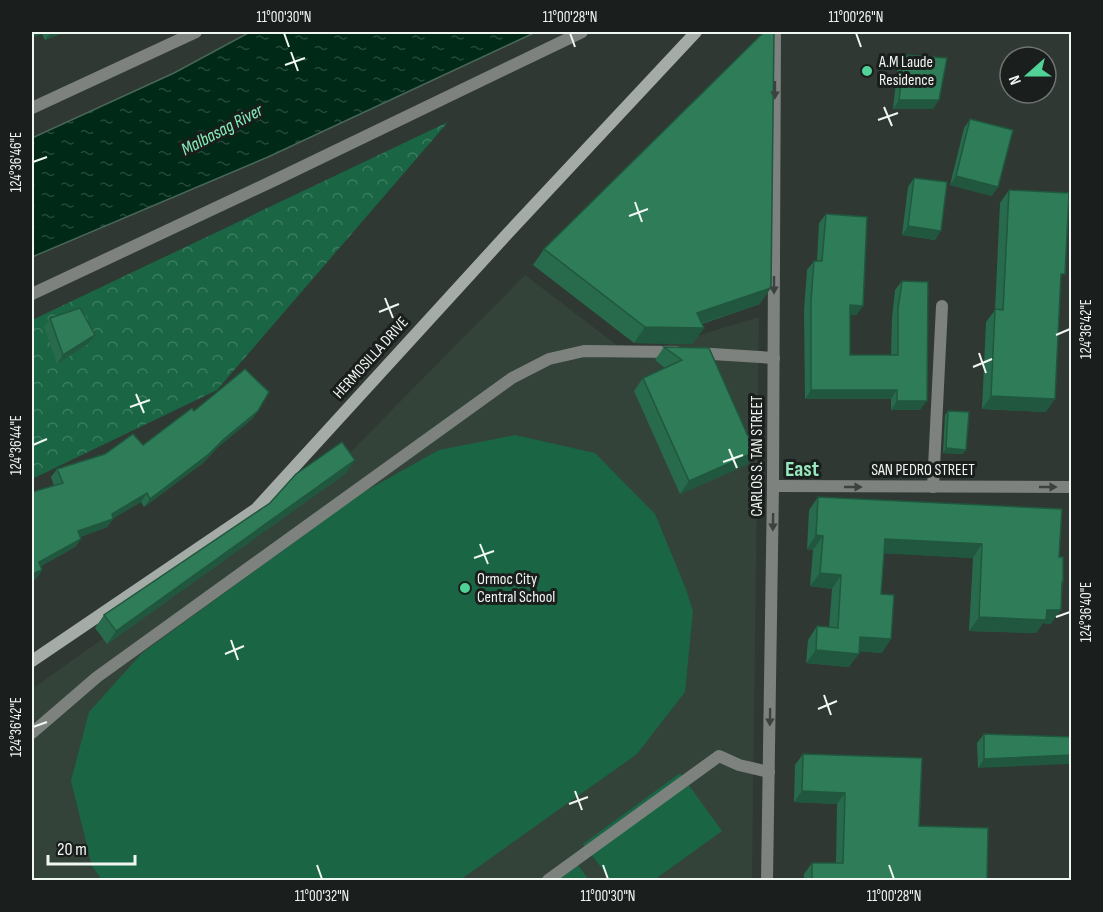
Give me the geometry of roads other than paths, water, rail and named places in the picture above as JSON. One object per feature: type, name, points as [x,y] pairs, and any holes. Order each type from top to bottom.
[{"type":"main road","name":"HERMOSILLA DRIVE","points":[[32,661],[256,509],[509,232],[696,32]]},
{"type":"street","points":[[32,108],[196,32]]},
{"type":"street","points":[[32,294],[582,32]]},
{"type":"street","name":"CARLOS S. TAN STREET","points":[[767,880],[773,486],[775,32]]},
{"type":"street","points":[[933,487],[942,306]]},
{"type":"street","points":[[32,733],[97,677],[512,378],[549,359],[584,351],[685,352],[774,358]]},
{"type":"street","name":"SAN PEDRO STREET","points":[[773,486],[1071,487]]},
{"type":"street","points":[[549,880],[719,756],[739,765],[769,772]]},
{"type":"water","name":"Malbasag River","points":[[250,32],[536,32],[268,157],[32,257],[32,138],[174,73]]},
{"type":"place","name":"A.M Laude Residence","points":[[867,71]]},
{"type":"place","name":"Ormoc City Central School","points":[[465,588]]},
{"type":"district","name":"East","points":[[802,469]]}]
